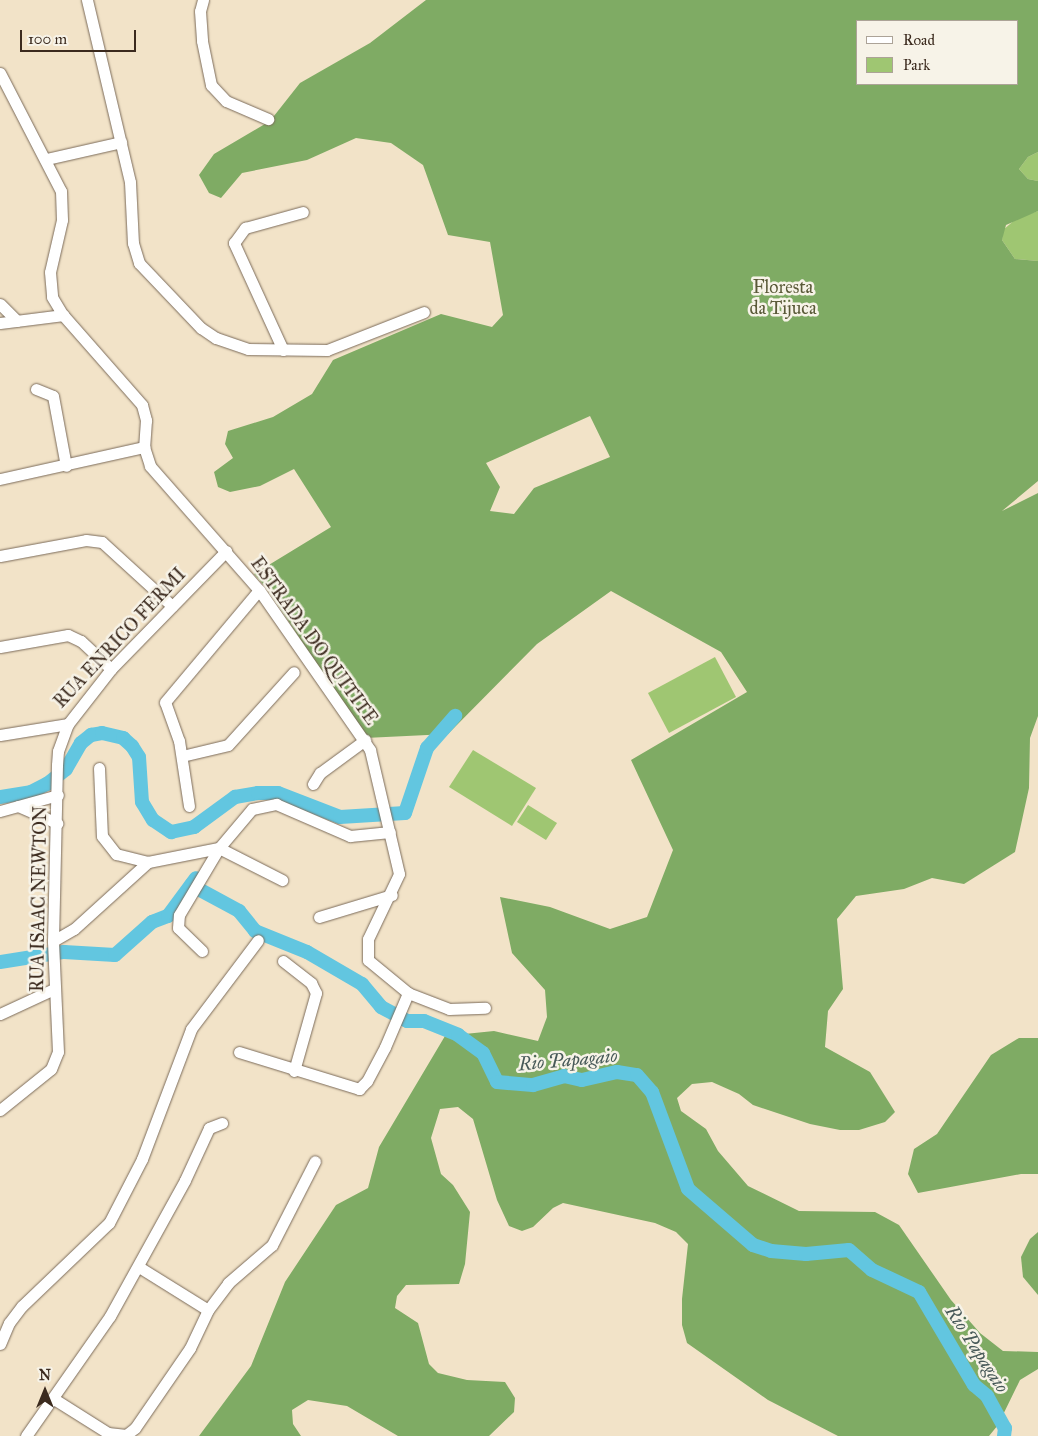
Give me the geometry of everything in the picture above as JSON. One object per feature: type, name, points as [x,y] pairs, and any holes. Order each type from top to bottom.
[{"type":"street","points":[[87,0],[130,182],[133,242],[146,273],[201,328],[216,338],[248,349],[327,350],[342,346],[424,312]]},
{"type":"street","points":[[203,0],[200,11],[202,41],[210,84],[226,101],[268,119]]},
{"type":"street","name":"ESTRADA DO QUITITE","points":[[0,73],[47,159],[63,201],[50,280],[52,297],[63,316],[142,405],[146,420],[144,447],[150,466],[259,590],[364,740],[372,755],[388,817],[399,874],[392,895],[368,939],[366,953],[368,960],[408,993],[449,1009],[485,1008]]},
{"type":"street","points":[[47,159],[121,142]]},
{"type":"street","points":[[283,350],[234,243],[245,228],[304,212]]},
{"type":"street","points":[[0,304],[17,321]]},
{"type":"street","points":[[0,323],[63,316]]},
{"type":"street","points":[[36,388],[53,396],[66,466]]},
{"type":"street","points":[[0,479],[66,466],[144,447]]},
{"type":"street","points":[[0,556],[86,540],[102,542],[172,606]]},
{"type":"street","name":"RUA ENRICO FERMI","points":[[0,735],[68,724],[110,669],[226,551]]},
{"type":"street","points":[[190,806],[182,756],[166,708],[166,699],[259,590]]},
{"type":"street","points":[[0,647],[68,635],[81,641],[110,669]]},
{"type":"street","points":[[182,756],[228,745],[294,672]]},
{"type":"street","name":"RUA ISAAC NEWTON","points":[[0,1110],[54,1065],[58,1043],[53,960],[58,791],[57,765],[68,724]]},
{"type":"street","points":[[312,784],[320,774],[364,740]]},
{"type":"street","points":[[99,768],[102,836],[116,854],[148,862],[213,850],[282,880]]},
{"type":"street","points":[[0,811],[58,791]]},
{"type":"street","points":[[202,951],[178,928],[177,923],[213,850],[252,809],[271,803],[346,835],[390,832]]},
{"type":"street","points":[[18,806],[57,823]]},
{"type":"street","points":[[53,944],[74,929],[148,862]]},
{"type":"street","points":[[319,917],[392,895]]},
{"type":"street","points":[[0,1344],[9,1323],[22,1306],[109,1222],[142,1159],[191,1029],[258,940]]},
{"type":"street","points":[[283,961],[311,983],[316,993],[294,1071]]},
{"type":"street","points":[[0,1014],[54,989]]},
{"type":"street","points":[[239,1052],[294,1071],[359,1089],[367,1081],[408,993]]},
{"type":"street","points":[[26,1436],[54,1398],[139,1267],[209,1128],[222,1123]]},
{"type":"street","points":[[54,1398],[108,1432],[126,1435],[135,1428],[190,1348],[208,1310],[235,1274],[262,1256],[272,1245],[315,1161]]},
{"type":"street","points":[[139,1267],[208,1310]]},
{"type":"green space","name":"Floresta da Tijuca","points":[[426,0],[1038,0],[1038,152],[1028,157],[1019,169],[1028,179],[1038,181],[1038,211],[1006,225],[1002,240],[1015,259],[1038,261],[1038,481],[1002,511],[1038,493],[1038,716],[1030,738],[1029,788],[1015,852],[964,884],[932,878],[904,889],[856,896],[837,919],[843,989],[828,1011],[825,1047],[870,1072],[895,1112],[885,1122],[859,1130],[840,1130],[810,1124],[753,1105],[739,1094],[712,1082],[692,1084],[677,1098],[681,1111],[706,1129],[718,1151],[748,1186],[799,1211],[875,1212],[899,1225],[951,1300],[980,1333],[1003,1351],[1038,1352],[1038,1369],[1020,1380],[998,1425],[989,1436],[838,1436],[768,1400],[687,1343],[682,1325],[682,1299],[688,1244],[676,1232],[655,1223],[563,1203],[553,1208],[533,1227],[522,1231],[509,1226],[497,1200],[473,1119],[458,1107],[440,1109],[431,1138],[441,1174],[453,1185],[470,1212],[465,1264],[459,1284],[406,1285],[397,1296],[395,1308],[418,1323],[429,1364],[438,1373],[467,1380],[505,1382],[515,1398],[514,1412],[489,1436],[398,1436],[347,1406],[308,1400],[292,1410],[293,1424],[301,1436],[199,1436],[251,1366],[285,1282],[336,1205],[368,1188],[379,1147],[445,1036],[494,1031],[538,1041],[547,1017],[545,990],[512,953],[500,897],[550,907],[610,929],[647,917],[673,850],[631,760],[747,692],[721,652],[611,591],[537,644],[448,734],[365,738],[268,590],[254,574],[331,527],[294,469],[260,486],[230,492],[218,487],[214,472],[233,458],[225,444],[228,431],[273,417],[312,394],[333,360],[441,314],[492,327],[503,315],[490,242],[448,235],[423,165],[391,143],[356,138],[307,160],[242,173],[221,198],[209,193],[199,175],[214,154],[270,121],[300,83],[370,43]],"holes":[[[590,416],[610,457],[534,488],[514,514],[490,511],[500,487],[486,463]]]},
{"type":"green space","points":[[1038,152],[1038,181],[1028,179],[1019,169],[1028,157]]},
{"type":"green space","points":[[1038,211],[1038,261],[1015,259],[1002,240],[1003,230],[1017,218]]},
{"type":"green space","points":[[715,657],[736,697],[669,733],[648,693]]},
{"type":"green space","points":[[473,750],[536,788],[512,826],[449,787]]},
{"type":"green space","points":[[528,805],[557,823],[546,840],[517,822]]},
{"type":"green space","points":[[1019,1038],[1038,1038],[1038,1174],[1021,1174],[918,1193],[908,1174],[914,1149],[937,1134],[991,1055]]},
{"type":"green space","points":[[1038,1232],[1038,1295],[1023,1277],[1021,1257],[1030,1239]]},
{"type":"waterway","points":[[0,797],[31,792],[47,784],[66,769],[81,743],[91,735],[102,733],[123,738],[132,746],[139,757],[142,802],[153,820],[171,832],[194,827],[235,797],[258,793],[278,793],[340,817],[405,813],[427,748],[455,716]]},
{"type":"waterway","name":"Rio Papagaio","points":[[0,962],[64,952],[115,955],[152,922],[168,916],[196,878]]},
{"type":"waterway","name":"Rio Papagaio","points":[[191,885],[239,911],[255,931],[307,952],[362,984],[381,1007],[407,1021],[424,1021],[458,1035],[483,1053],[497,1082],[533,1085],[564,1076],[582,1080],[617,1072],[637,1075],[652,1092],[688,1189],[753,1245],[771,1251],[806,1254],[849,1250],[872,1270],[919,1292],[974,1385],[987,1396],[1005,1428],[1004,1436]]}]
